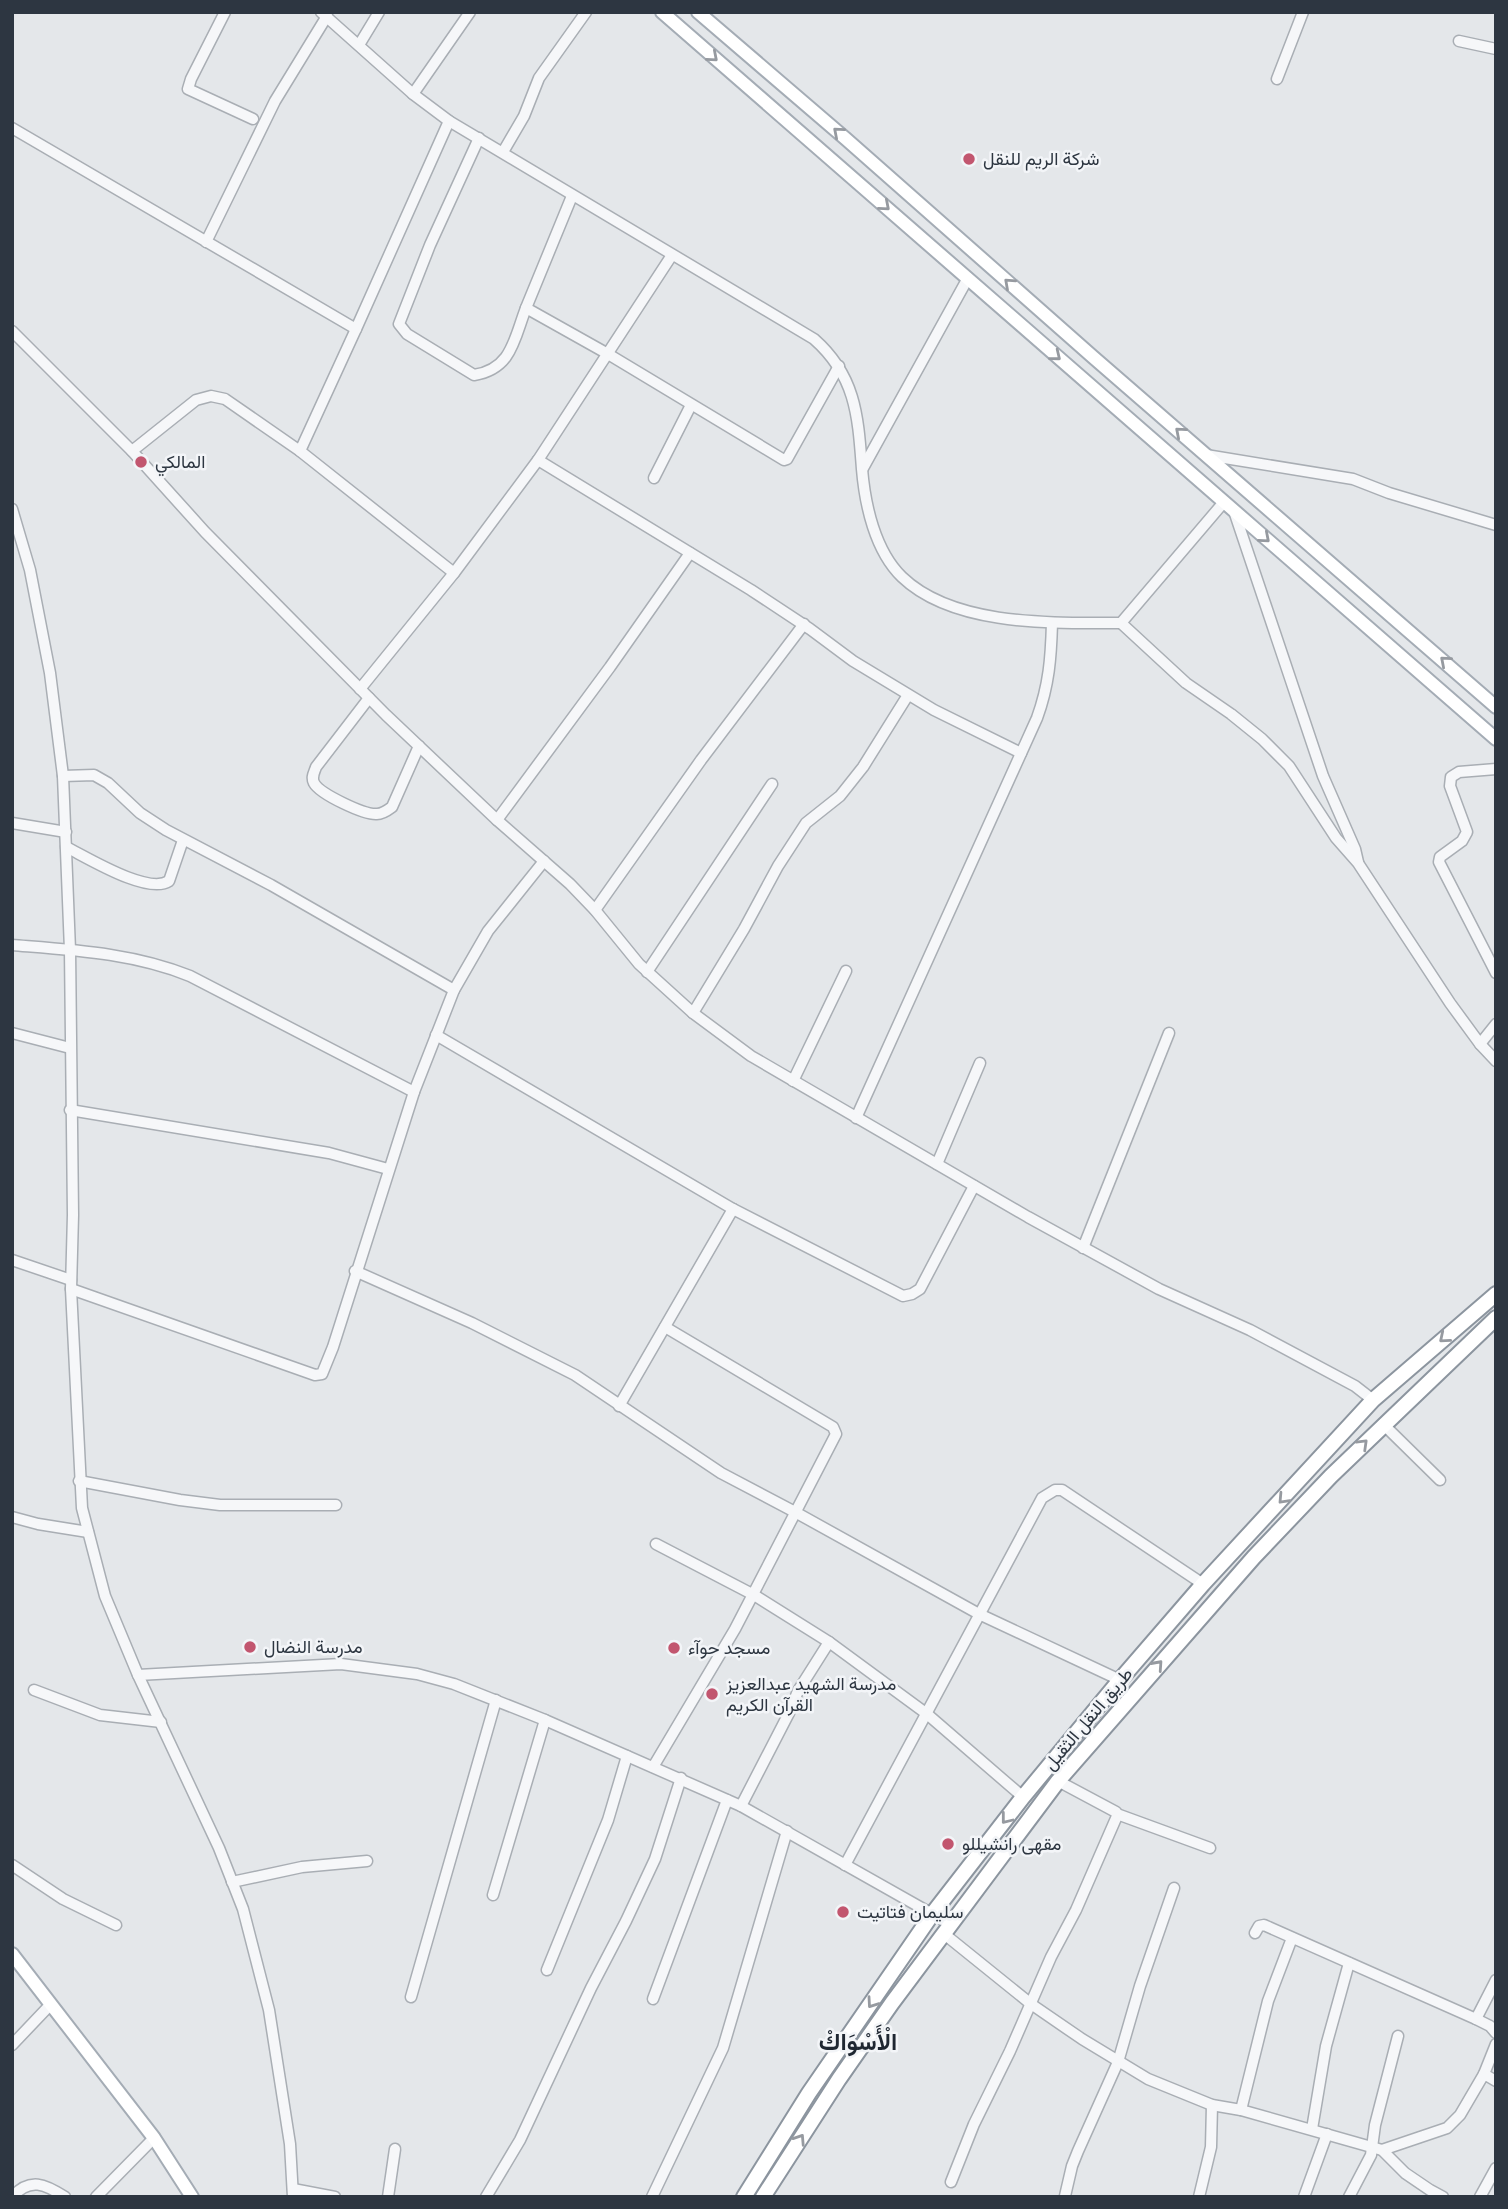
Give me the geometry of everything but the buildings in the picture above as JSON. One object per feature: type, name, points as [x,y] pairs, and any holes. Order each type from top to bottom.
[{"type":"highway","name":"طريق النقل الثقيل","points":[[744,2197],[810,2093],[933,1913],[1023,1797],[1120,1680],[1203,1584],[1373,1400],[1496,1294]]},
{"type":"highway","name":"طريق النقل الثقيل","points":[[763,2197],[839,2079],[947,1928],[1058,1781],[1254,1557],[1383,1424],[1496,1318]]},
{"type":"main road","points":[[662,12],[1496,739]]},
{"type":"main road","points":[[698,12],[1496,707]]},
{"type":"main road","points":[[1078,374],[1093,357]]},
{"type":"main road","points":[[13,1958],[153,2138],[192,2197]]},
{"type":"street","points":[[225,12],[188,89],[253,119]]},
{"type":"street","points":[[359,45],[379,12]]},
{"type":"street","points":[[413,94],[470,12]]},
{"type":"street","points":[[503,152],[524,116],[539,78],[586,12]]},
{"type":"street","points":[[1277,79],[1303,12]]},
{"type":"street","points":[[206,242],[275,101],[324,14],[413,94],[449,121],[814,339],[828,352],[839,366],[851,391],[857,415],[865,495],[873,525],[883,550],[902,577],[938,601],[1001,617],[1025,622],[1121,623],[1186,683],[1262,739],[1289,766],[1336,838],[1358,863],[1450,1003],[1496,1061]]},
{"type":"street","points":[[1459,41],[1496,49]]},
{"type":"street","points":[[300,451],[449,121]]},
{"type":"street","points":[[12,128],[356,329]]},
{"type":"street","points":[[479,138],[430,245],[399,324],[407,334],[474,375],[486,373],[499,366],[508,355],[572,196]]},
{"type":"street","points":[[360,689],[454,573],[538,460],[672,255]]},
{"type":"street","points":[[862,469],[968,278]]},
{"type":"street","points":[[526,308],[784,460],[839,366]]},
{"type":"street","points":[[12,331],[132,451],[205,532],[360,689],[595,910],[647,972],[694,1013],[751,1056],[974,1186],[1159,1289],[1250,1330],[1354,1386],[1373,1400]]},
{"type":"street","points":[[132,451],[196,400],[211,396],[225,399],[300,451],[454,573]]},
{"type":"street","points":[[654,478],[691,405]]},
{"type":"street","points":[[1206,455],[1353,479],[1389,493],[1496,525]]},
{"type":"street","points":[[538,460],[804,624],[853,661],[908,695],[1021,753]]},
{"type":"street","points":[[1121,623],[1229,507],[1323,776],[1355,849],[1358,863]]},
{"type":"street","points":[[12,509],[30,570],[50,673],[63,776],[70,950],[73,1215],[71,1284],[79,1481],[88,1532],[105,1596],[243,1909],[269,2010],[290,2144],[293,2193],[335,2197]]},
{"type":"street","points":[[497,820],[690,553]]},
{"type":"street","points":[[856,1118],[1047,691],[1052,623]]},
{"type":"street","points":[[595,910],[701,761],[804,624]]},
{"type":"street","points":[[694,1013],[778,866],[806,823],[840,796],[863,767],[908,695]]},
{"type":"street","points":[[369,698],[316,767],[312,777],[315,785],[348,806],[376,814],[386,811],[392,807],[419,746]]},
{"type":"street","points":[[1496,769],[1459,772],[1451,776],[1450,786],[1467,832],[1462,841],[1440,857],[1439,862],[1496,973]]},
{"type":"street","points":[[63,776],[94,775],[108,783],[140,813],[183,840],[271,885],[454,990]]},
{"type":"street","points":[[647,972],[772,784]]},
{"type":"street","points":[[12,823],[66,832]]},
{"type":"street","points":[[66,847],[134,880],[162,884],[169,881],[183,840]]},
{"type":"street","points":[[12,1261],[319,1375],[325,1370],[388,1168],[454,990],[488,931],[544,861]]},
{"type":"street","points":[[12,945],[140,959],[190,976],[414,1092]]},
{"type":"street","points":[[793,1081],[846,971]]},
{"type":"street","points":[[1480,1044],[1496,1024]]},
{"type":"street","points":[[12,1033],[71,1048]]},
{"type":"street","points":[[1083,1248],[1169,1033]]},
{"type":"street","points":[[436,1035],[733,1209],[903,1296],[920,1289],[974,1186]]},
{"type":"street","points":[[937,1164],[980,1063]]},
{"type":"street","points":[[70,1110],[317,1151],[388,1168]]},
{"type":"street","points":[[619,1406],[733,1209]]},
{"type":"street","points":[[355,1272],[529,1351],[575,1375],[721,1473],[979,1614],[1120,1680]]},
{"type":"street","points":[[653,1767],[754,1595],[833,1442],[835,1430],[665,1326]]},
{"type":"street","points":[[1383,1424],[1440,1480]]},
{"type":"street","points":[[79,1481],[220,1505],[336,1505]]},
{"type":"street","points":[[845,1865],[1042,1498],[1055,1490],[1062,1490],[1203,1584]]},
{"type":"street","points":[[12,1517],[88,1532]]},
{"type":"street","points":[[656,1544],[754,1595],[829,1642],[927,1714],[1023,1797]]},
{"type":"street","points":[[741,1806],[798,1691],[829,1642]]},
{"type":"street","points":[[138,1675],[306,1665],[361,1665],[417,1674],[496,1700],[741,1806],[933,1913],[1031,2004],[1147,2079],[1212,2105],[1241,2109],[1377,2148],[1405,2173],[1443,2197]]},
{"type":"street","points":[[34,1690],[100,1714],[161,1722]]},
{"type":"street","points":[[411,1997],[496,1700]]},
{"type":"street","points":[[493,1895],[545,1720]]},
{"type":"street","points":[[547,1970],[608,1820],[627,1756]]},
{"type":"street","points":[[486,2197],[520,2140],[591,1988],[626,1922],[655,1859],[681,1778]]},
{"type":"street","points":[[1058,1781],[1117,1814],[1210,1849]]},
{"type":"street","points":[[653,1999],[727,1800]]},
{"type":"street","points":[[951,2182],[974,2124],[1051,1957],[1076,1910],[1117,1814]]},
{"type":"street","points":[[652,2197],[723,2048],[787,1831]]},
{"type":"street","points":[[232,1882],[302,1867],[367,1861]]},
{"type":"street","points":[[12,1865],[63,1899],[116,1925]]},
{"type":"street","points":[[1065,2196],[1072,2166],[1118,2062],[1140,1986],[1174,1888]]},
{"type":"street","points":[[1255,1933],[1259,1926],[1264,1925],[1476,2019],[1490,2026],[1496,2033]]},
{"type":"street","points":[[1241,2109],[1268,2001],[1293,1938]]},
{"type":"street","points":[[1312,2129],[1326,2046],[1349,1963]]},
{"type":"street","points":[[1476,2019],[1496,1980]]},
{"type":"street","points":[[12,2045],[51,2004]]},
{"type":"street","points":[[1349,2197],[1377,2148],[1398,2036]]},
{"type":"street","points":[[1377,2148],[1447,2128],[1460,2115],[1484,2074],[1496,2044]]},
{"type":"street","points":[[1484,2074],[1496,2081]]},
{"type":"street","points":[[1199,2197],[1211,2147],[1212,2105]]},
{"type":"street","points":[[1304,2197],[1327,2134]]},
{"type":"street","points":[[96,2197],[153,2138]]},
{"type":"street","points":[[388,2197],[395,2149]]},
{"type":"street","points":[[1480,2197],[1496,2168]]},
{"type":"street","points":[[12,2197],[21,2187],[37,2183],[65,2197]]},
{"type":"place","name":"شركة الريم للنقل","points":[[969,159]]},
{"type":"place","name":"المالكي","points":[[141,462]]},
{"type":"place","name":"مدرسة النضال","points":[[250,1647]]},
{"type":"place","name":"مسجد حوآء","points":[[674,1648]]},
{"type":"place","name":"مدرسة الشهيد عبدالعزيز القرآن الكريم","points":[[712,1694]]},
{"type":"place","name":"مقهى رانشيللو","points":[[948,1844]]},
{"type":"place","name":"سليمان فتاتيت","points":[[843,1912]]},
{"type":"district","name":"الْأَسْوَاكْ","points":[[858,2042]]}]
